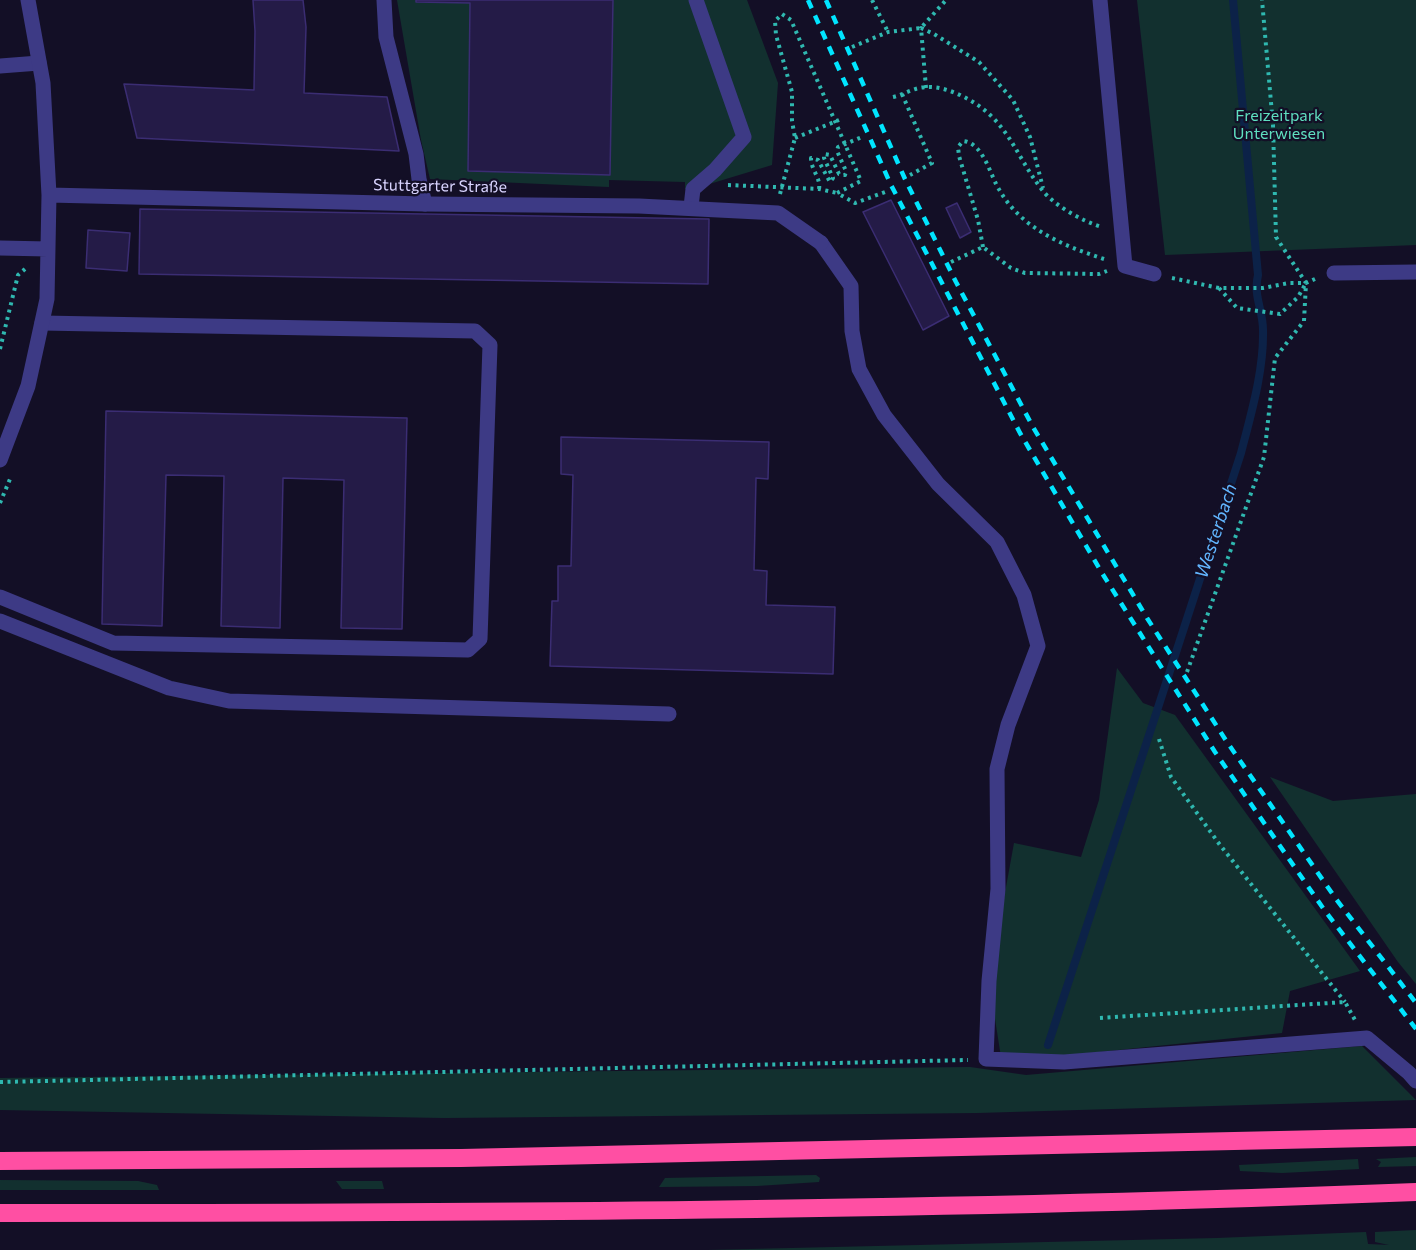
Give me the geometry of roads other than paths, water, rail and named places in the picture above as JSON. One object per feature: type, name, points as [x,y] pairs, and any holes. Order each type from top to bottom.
[{"type":"highway","points":[[0,1161],[461,1158],[1416,1137]]},
{"type":"highway","points":[[0,1156],[48,1162]]},
{"type":"highway","points":[[0,1213],[458,1213],[760,1209],[1268,1198],[1416,1192]]},
{"type":"street","points":[[0,460],[28,386],[47,299],[49,195],[43,83],[27,0]]},
{"type":"street","points":[[384,0],[386,37],[416,153],[425,204]]},
{"type":"street","points":[[690,207],[693,189],[744,137],[696,0]]},
{"type":"street","points":[[1100,0],[1125,266],[1154,274]]},
{"type":"street","points":[[0,66],[39,63]]},
{"type":"street","name":"Stuttgarter Straße","points":[[49,195],[425,204],[690,207],[778,213],[821,243],[851,286],[852,331],[859,369],[884,415],[938,484],[997,542],[1024,595],[1038,646],[1008,725],[997,769],[998,889],[989,981],[986,1059],[1064,1062],[1367,1038],[1416,1081]]},
{"type":"street","points":[[0,248],[48,249]]},
{"type":"street","points":[[1335,273],[1416,272]]},
{"type":"street","points":[[0,597],[113,643],[468,650],[480,639],[489,345],[474,331],[42,324]]},
{"type":"street","points":[[0,621],[169,688],[229,701],[669,714]]},
{"type":"waterway","name":"Westerbach","points":[[1048,1045],[1241,453],[1259,377],[1263,323],[1257,296],[1258,275],[1233,0]]},
{"type":"railway","points":[[808,0],[891,185],[1020,433],[1102,573],[1215,752],[1325,911],[1416,1029]]},
{"type":"railway","points":[[826,0],[905,179],[956,282],[1033,427],[1147,618],[1227,742],[1336,899],[1416,1003]]},
{"type":"park label","name":"Freizeitpark Unterwiesen","points":[[1279,125]]}]
